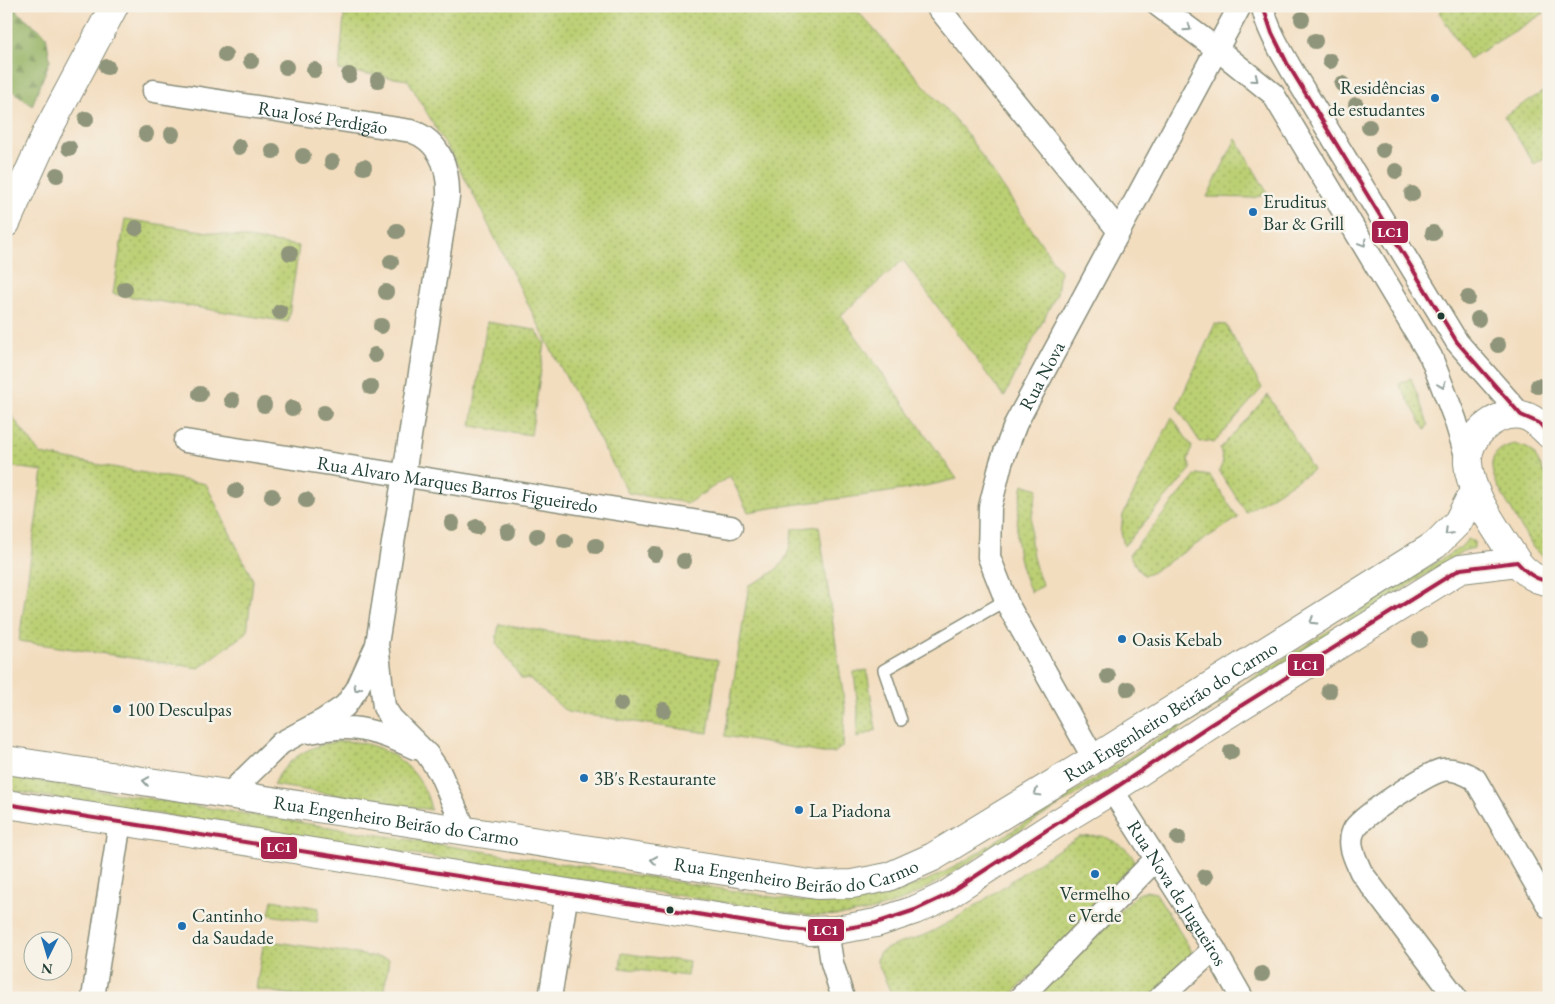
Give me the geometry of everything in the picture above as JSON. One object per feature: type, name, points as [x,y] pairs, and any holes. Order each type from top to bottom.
[{"type":"street","points":[[8,214],[113,6]]},
{"type":"street","points":[[937,6],[1119,231]]},
{"type":"street","points":[[1159,6],[1217,48],[1273,94],[1431,357],[1455,419],[1468,462],[1474,491],[1517,562],[1526,573],[1548,583]]},
{"type":"street","name":"Rua Nova","points":[[1094,759],[1006,600],[989,557],[990,507],[1001,463],[1016,423],[1240,6]]},
{"type":"street","points":[[1263,6],[1277,43],[1297,80],[1457,342],[1521,415],[1539,423],[1549,434]]},
{"type":"street","name":"Rua José Perdigão","points":[[154,91],[411,131],[420,134],[435,147],[445,165],[448,180],[448,197],[377,644]]},
{"type":"street","points":[[1468,462],[1470,448],[1477,434],[1488,424],[1505,416],[1521,415]]},
{"type":"street","name":"Rua Alvaro Marques Barros Figueiredo","points":[[185,441],[731,527]]},
{"type":"street","name":"Rua Engenheiro Beirão do Carmo","points":[[6,760],[817,885],[852,884],[888,877],[933,857],[1094,759],[1435,545],[1458,522],[1474,491]]},
{"type":"street","name":"Rua Engenheiro Beirão do Carmo","points":[[6,804],[785,928],[810,931],[876,924],[915,910],[945,896],[1210,725],[1452,574],[1461,569],[1517,562]]},
{"type":"street","points":[[229,794],[280,743],[324,720],[345,706],[362,679],[377,644]]},
{"type":"street","points":[[377,644],[384,707],[391,718],[427,754],[440,773],[465,830]]},
{"type":"street","points":[[280,743],[306,733],[345,728],[359,729],[383,735],[414,747],[428,758],[440,773]]},
{"type":"street","points":[[1456,998],[1361,872],[1351,849],[1354,829],[1367,816],[1430,775],[1443,770],[1466,774],[1475,779],[1549,907]]},
{"type":"street","name":"Rua Nova de Jugueiros","points":[[1112,790],[1214,949],[1242,998]]},
{"type":"street","points":[[93,998],[120,821]]},
{"type":"street","points":[[1020,998],[1156,859]]},
{"type":"street","points":[[550,998],[567,893]]},
{"type":"street","points":[[827,930],[832,964],[843,998]]},
{"type":"street","points":[[1160,998],[1214,949]]},
{"type":"lane","points":[[901,720],[884,670],[1006,600]]},
{"type":"green space","points":[[6,6],[10,6],[46,35],[50,60],[32,106],[11,89],[6,88]]},
{"type":"green space","points":[[345,6],[853,6],[964,130],[1060,271],[1057,293],[1004,397],[903,260],[841,315],[957,479],[931,485],[748,512],[730,476],[688,503],[628,493],[546,340],[467,182],[408,80],[339,70]]},
{"type":"green space","points":[[1447,6],[1539,6],[1544,13],[1469,59],[1439,12]]},
{"type":"green space","points":[[1549,88],[1549,155],[1534,164],[1504,116]]},
{"type":"green space","points":[[1236,139],[1268,194],[1252,198],[1207,197]]},
{"type":"green space","points":[[125,219],[299,246],[288,322],[113,294]]},
{"type":"green space","points":[[487,322],[535,330],[545,343],[531,435],[471,426]]},
{"type":"green space","points":[[1215,324],[1226,325],[1262,388],[1214,443],[1208,441],[1200,442],[1177,407]]},
{"type":"green space","points":[[1411,378],[1428,424],[1425,430],[1399,384]]},
{"type":"green space","points":[[1268,395],[1313,470],[1246,512],[1219,471],[1223,462],[1220,449]]},
{"type":"green space","points":[[6,408],[40,454],[206,484],[253,580],[247,632],[199,668],[19,641],[43,471],[6,466]]},
{"type":"green space","points":[[1172,417],[1192,447],[1188,460],[1191,469],[1124,546],[1121,532],[1123,515]]},
{"type":"green space","points":[[1514,444],[1527,448],[1534,454],[1549,481],[1549,559],[1534,549],[1500,491],[1493,472],[1492,463],[1495,455],[1502,449]]},
{"type":"green space","points":[[1197,474],[1210,476],[1238,518],[1149,574],[1144,575],[1129,555]]},
{"type":"green space","points":[[1023,484],[1038,489],[1032,515],[1031,538],[1034,561],[1043,586],[1031,592],[1021,564],[1017,539],[1018,514]]},
{"type":"green space","points":[[819,526],[845,708],[843,746],[834,753],[823,753],[725,736],[749,585],[775,571],[781,565],[789,550],[792,529]]},
{"type":"green space","points":[[1468,539],[1474,542],[1474,548],[1463,551],[941,880],[896,903],[859,913],[821,916],[796,914],[6,790],[6,776],[798,901],[862,900],[899,891],[937,876],[958,865],[1461,547]]},
{"type":"green space","points":[[499,624],[718,660],[708,733],[567,712],[530,679],[522,679],[496,643]]},
{"type":"green space","points":[[867,670],[876,730],[857,738],[858,709],[854,672]]},
{"type":"green space","points":[[342,741],[358,742],[372,746],[387,751],[399,759],[420,781],[427,795],[431,810],[273,785],[285,767],[302,754],[321,745]]},
{"type":"green space","points":[[1102,836],[1116,842],[1128,851],[1134,863],[1131,878],[1008,998],[893,998],[877,961],[879,953],[952,921],[1049,855],[1079,837]]},
{"type":"green space","points":[[1146,891],[1156,893],[1191,950],[1192,957],[1187,964],[1149,998],[1034,998],[1136,895]]},
{"type":"green space","points":[[272,900],[319,908],[317,922],[269,915]]},
{"type":"green space","points":[[264,940],[389,959],[383,998],[311,998],[256,989]]},
{"type":"green space","points":[[622,953],[689,962],[687,976],[620,968]]},
{"type":"transit line","name":"LC1","points":[[1263,6],[1272,33],[1287,63],[1457,342],[1521,415],[1539,423],[1549,434]]},
{"type":"transit line","name":"LC1","points":[[6,804],[785,928],[810,931],[836,930],[876,923],[915,910],[945,896],[1210,725],[1461,569],[1517,562],[1531,575],[1549,581]]},
{"type":"place","name":"Residências de estudantes","points":[[1435,98]]},
{"type":"place","name":"Eruditus Bar & Grill","points":[[1253,212]]},
{"type":"place","name":"Oasis Kebab","points":[[1122,639]]},
{"type":"place","name":"100 Desculpas","points":[[117,709]]},
{"type":"place","name":"3B's Restaurante","points":[[584,778]]},
{"type":"place","name":"La Piadona","points":[[799,810]]},
{"type":"place","name":"Vermelho e Verde","points":[[1095,874]]},
{"type":"place","name":"Cantinho da Saudade","points":[[182,926]]}]
